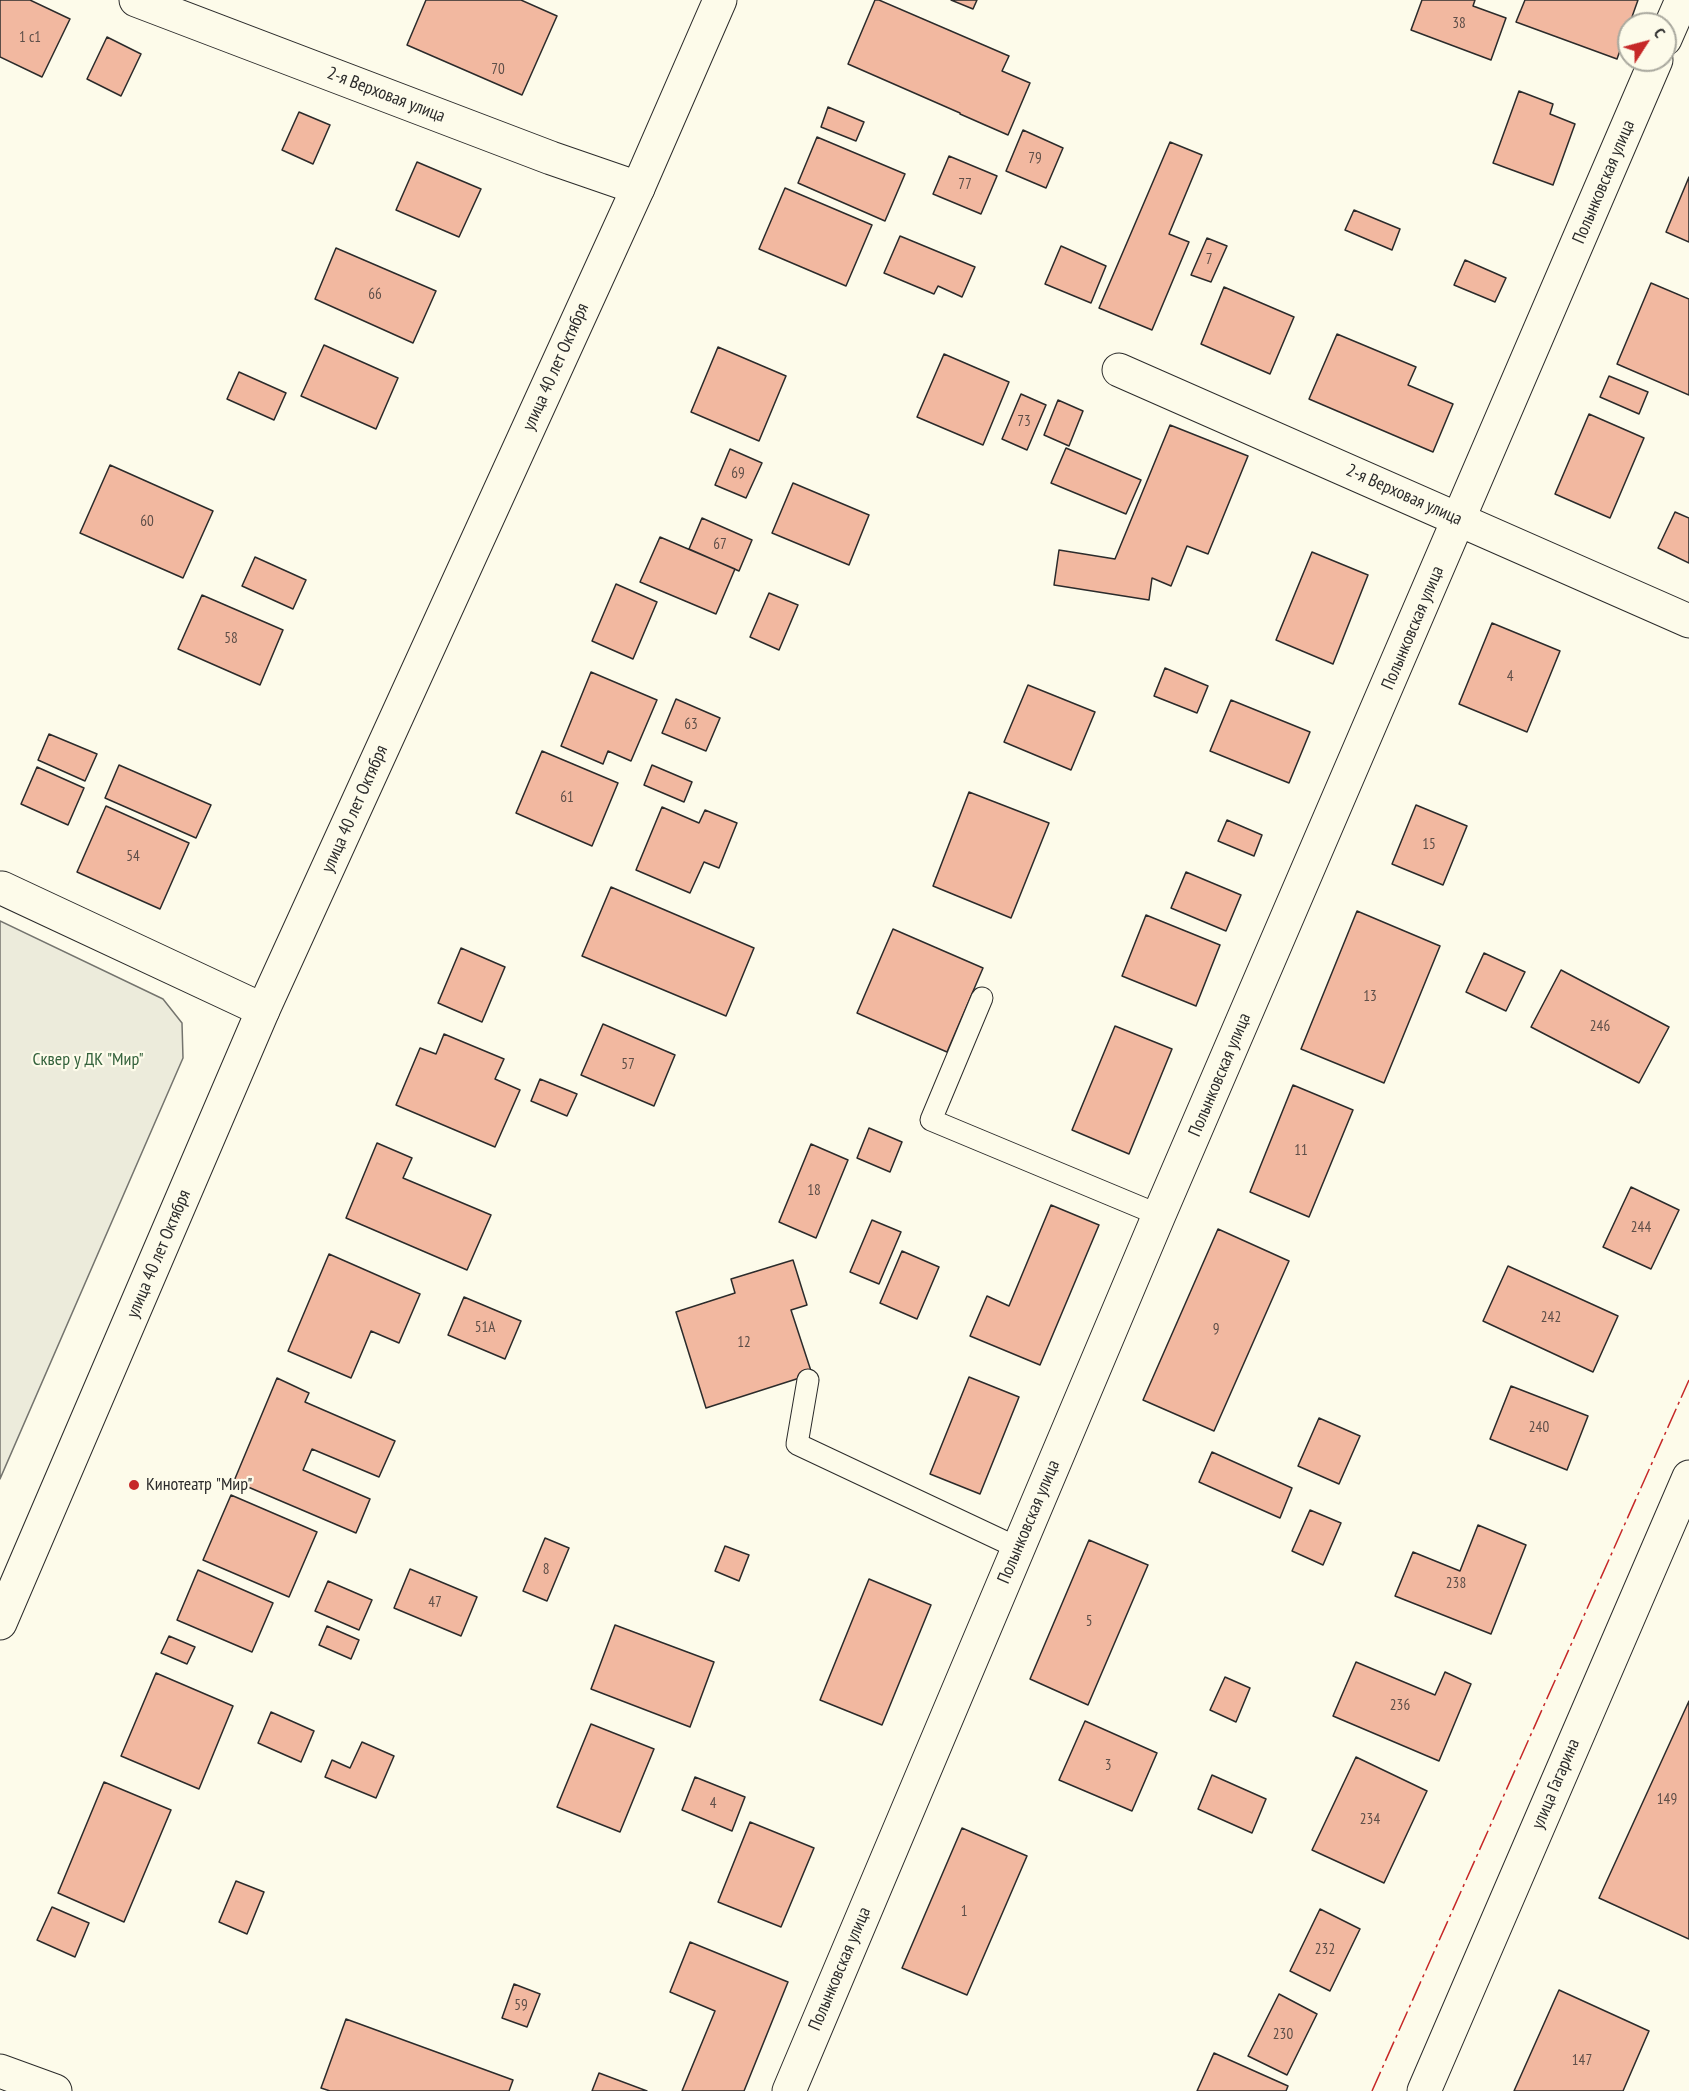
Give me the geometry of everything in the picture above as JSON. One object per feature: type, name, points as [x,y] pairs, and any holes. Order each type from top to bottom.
[{"type":"street","name":"2-я Верховая улица","points":[[135,0],[551,158],[638,188]]},
{"type":"street","name":"улица 40 лет Октября","points":[[0,1623],[263,1010],[638,188],[720,0]]},
{"type":"street","name":"Полынковская улица","points":[[789,2091],[1159,1215],[1651,72]]},
{"type":"street","name":"2-я Верховая улица","points":[[1119,370],[1689,621]]},
{"type":"street","points":[[2,888],[263,1010]]},
{"type":"street","name":"улица Гагарина","points":[[1424,2091],[1689,1477]]},
{"type":"street","points":[[0,2071],[55,2091]]},
{"type":"lane","points":[[982,998],[931,1120],[1159,1215]]},
{"type":"lane","points":[[808,1380],[796,1444],[1018,1548]]},
{"type":"green space","name":"Сквер у ДК \"Мир\"","points":[[0,921],[163,999],[182,1023],[183,1058],[0,1479]]},
{"type":"building","points":[[0,0],[30,0],[70,19],[42,77],[0,57]]},
{"type":"building","points":[[426,0],[521,0],[557,16],[522,95],[407,45]]},
{"type":"building","points":[[875,0],[1009,56],[1002,71],[1030,83],[1008,135],[848,64]]},
{"type":"building","points":[[951,0],[977,0],[973,9]]},
{"type":"building","points":[[1422,0],[1475,0],[1473,6],[1506,18],[1491,60],[1411,30]]},
{"type":"building","points":[[1525,0],[1638,0],[1634,12],[1617,12],[1617,59],[1516,22]]},
{"type":"building","points":[[107,37],[141,54],[121,96],[87,79]]},
{"type":"building","points":[[1519,91],[1553,104],[1550,114],[1575,124],[1553,185],[1493,163]]},
{"type":"building","points":[[828,107],[864,122],[856,141],[821,127]]},
{"type":"building","points":[[299,112],[330,125],[313,164],[282,150]]},
{"type":"building","points":[[1023,130],[1063,148],[1046,188],[1006,171]]},
{"type":"building","points":[[817,137],[905,174],[885,221],[798,183]]},
{"type":"building","points":[[1170,142],[1202,155],[1169,234],[1189,242],[1152,330],[1099,308]]},
{"type":"building","points":[[949,156],[997,176],[981,214],[933,194]]},
{"type":"building","points":[[417,162],[481,189],[459,237],[396,210]]},
{"type":"building","points":[[1689,177],[1689,242],[1666,232]]},
{"type":"building","points":[[785,188],[872,225],[846,286],[759,249]]},
{"type":"building","points":[[1354,210],[1400,229],[1392,250],[1345,230]]},
{"type":"building","points":[[900,236],[975,267],[962,297],[938,286],[934,294],[884,273]]},
{"type":"building","points":[[1207,238],[1227,246],[1211,282],[1191,275]]},
{"type":"building","points":[[1061,246],[1106,266],[1091,303],[1045,284]]},
{"type":"building","points":[[336,248],[436,291],[413,343],[315,299]]},
{"type":"building","points":[[1465,260],[1506,278],[1495,302],[1454,285]]},
{"type":"building","points":[[1651,283],[1689,299],[1689,395],[1617,364]]},
{"type":"building","points":[[1224,287],[1294,317],[1270,374],[1201,344]]},
{"type":"building","points":[[1337,334],[1416,367],[1408,385],[1453,404],[1433,452],[1309,399]]},
{"type":"building","points":[[324,345],[398,378],[376,429],[301,396]]},
{"type":"building","points":[[718,347],[786,376],[759,441],[691,412]]},
{"type":"building","points":[[944,354],[1009,382],[983,445],[917,417]]},
{"type":"building","points":[[239,372],[286,393],[274,420],[227,399]]},
{"type":"building","points":[[1609,376],[1648,392],[1639,414],[1600,397]]},
{"type":"building","points":[[1021,394],[1046,405],[1027,450],[1002,439]]},
{"type":"building","points":[[1058,400],[1083,411],[1069,446],[1044,435]]},
{"type":"building","points":[[1589,414],[1644,438],[1610,518],[1555,494]]},
{"type":"building","points":[[1170,425],[1248,456],[1208,554],[1187,546],[1171,586],[1152,578],[1149,600],[1054,585],[1059,550],[1115,559]]},
{"type":"building","points":[[1066,448],[1141,480],[1126,514],[1051,483]]},
{"type":"building","points":[[730,449],[762,463],[746,498],[715,485]]},
{"type":"building","points":[[110,465],[213,511],[183,578],[80,533]]},
{"type":"building","points":[[793,483],[869,515],[849,565],[772,533]]},
{"type":"building","points":[[1675,512],[1689,518],[1689,563],[1658,548]]},
{"type":"building","points":[[702,518],[752,540],[739,571],[689,549]]},
{"type":"building","points":[[660,537],[735,569],[716,614],[640,582]]},
{"type":"building","points":[[1312,552],[1368,575],[1333,664],[1276,640]]},
{"type":"building","points":[[255,557],[306,580],[293,609],[242,586]]},
{"type":"building","points":[[616,584],[657,602],[633,659],[592,641]]},
{"type":"building","points":[[769,593],[798,605],[779,650],[750,637]]},
{"type":"building","points":[[202,595],[283,630],[260,685],[178,649]]},
{"type":"building","points":[[1492,623],[1560,651],[1527,732],[1459,704]]},
{"type":"building","points":[[1165,668],[1208,686],[1197,713],[1154,696]]},
{"type":"building","points":[[591,672],[657,700],[631,761],[608,751],[603,764],[561,746]]},
{"type":"building","points":[[1028,685],[1095,712],[1071,770],[1004,742]]},
{"type":"building","points":[[676,699],[720,718],[706,751],[662,733]]},
{"type":"building","points":[[1231,700],[1310,732],[1289,783],[1210,751]]},
{"type":"building","points":[[49,734],[97,754],[85,781],[38,760]]},
{"type":"building","points":[[542,751],[618,783],[592,846],[516,813]]},
{"type":"building","points":[[119,765],[211,805],[196,838],[105,798]]},
{"type":"building","points":[[652,765],[692,782],[684,802],[644,785]]},
{"type":"building","points":[[37,767],[84,788],[68,825],[21,804]]},
{"type":"building","points":[[969,792],[1049,823],[1011,918],[933,886]]},
{"type":"building","points":[[1416,805],[1467,826],[1443,885],[1392,864]]},
{"type":"building","points":[[106,806],[189,843],[160,909],[77,872]]},
{"type":"building","points":[[662,807],[699,823],[705,810],[737,823],[719,868],[704,862],[690,893],[636,870]]},
{"type":"building","points":[[1227,820],[1262,835],[1254,856],[1218,841]]},
{"type":"building","points":[[1186,872],[1241,895],[1226,931],[1171,908]]},
{"type":"building","points":[[611,887],[754,948],[726,1016],[582,956]]},
{"type":"building","points":[[1357,911],[1440,946],[1384,1083],[1301,1049]]},
{"type":"building","points":[[1146,915],[1220,945],[1196,1006],[1122,976]]},
{"type":"building","points":[[893,929],[983,968],[947,1052],[857,1013]]},
{"type":"building","points":[[461,948],[505,967],[482,1022],[438,1003]]},
{"type":"building","points":[[1484,953],[1525,972],[1506,1011],[1466,992]]},
{"type":"building","points":[[1561,970],[1669,1027],[1639,1083],[1531,1027]]},
{"type":"building","points":[[603,1024],[675,1055],[654,1106],[581,1075]]},
{"type":"building","points":[[1115,1026],[1172,1049],[1129,1154],[1072,1130]]},
{"type":"building","points":[[444,1034],[504,1059],[495,1079],[520,1090],[495,1147],[396,1105],[420,1048],[436,1054]]},
{"type":"building","points":[[540,1079],[577,1094],[567,1116],[531,1101]]},
{"type":"building","points":[[1293,1085],[1353,1110],[1309,1217],[1250,1192]]},
{"type":"building","points":[[869,1128],[902,1142],[890,1172],[857,1158]]},
{"type":"building","points":[[377,1143],[412,1158],[403,1178],[491,1215],[467,1270],[346,1218]]},
{"type":"building","points":[[811,1144],[848,1160],[816,1238],[779,1222]]},
{"type":"building","points":[[1631,1187],[1679,1210],[1651,1269],[1603,1247]]},
{"type":"building","points":[[1051,1205],[1099,1225],[1040,1365],[970,1336],[987,1296],[1009,1306]]},
{"type":"building","points":[[872,1220],[901,1232],[879,1284],[850,1272]]},
{"type":"building","points":[[1218,1229],[1289,1261],[1214,1431],[1143,1400]]},
{"type":"building","points":[[902,1251],[939,1267],[917,1319],[880,1303]]},
{"type":"building","points":[[329,1254],[420,1294],[399,1343],[371,1331],[351,1378],[288,1351]]},
{"type":"building","points":[[793,1260],[807,1305],[791,1310],[812,1374],[706,1408],[676,1312],[735,1293],[731,1279]]},
{"type":"building","points":[[1508,1266],[1618,1316],[1593,1372],[1483,1321]]},
{"type":"building","points":[[464,1297],[521,1321],[505,1359],[448,1335]]},
{"type":"building","points":[[969,1377],[1019,1397],[980,1494],[930,1474]]},
{"type":"building","points":[[277,1378],[309,1393],[305,1402],[395,1441],[379,1477],[312,1449],[303,1470],[370,1499],[356,1533],[234,1481]]},
{"type":"building","points":[[1511,1386],[1588,1416],[1567,1470],[1490,1439]]},
{"type":"building","points":[[1319,1418],[1360,1436],[1339,1484],[1298,1466]]},
{"type":"building","points":[[1212,1452],[1292,1488],[1280,1518],[1199,1482]]},
{"type":"building","points":[[231,1495],[317,1532],[289,1597],[203,1560]]},
{"type":"building","points":[[1310,1510],[1341,1523],[1323,1565],[1292,1551]]},
{"type":"building","points":[[1478,1525],[1526,1545],[1491,1634],[1395,1596],[1413,1552],[1460,1571]]},
{"type":"building","points":[[545,1538],[569,1548],[547,1601],[523,1591]]},
{"type":"building","points":[[1089,1540],[1148,1565],[1088,1705],[1030,1679]]},
{"type":"building","points":[[725,1546],[749,1555],[739,1581],[715,1571]]},
{"type":"building","points":[[410,1569],[477,1597],[461,1636],[394,1608]]},
{"type":"building","points":[[198,1570],[273,1603],[252,1652],[177,1620]]},
{"type":"building","points":[[869,1579],[931,1605],[882,1725],[820,1700]]},
{"type":"building","points":[[328,1581],[372,1600],[359,1630],[315,1611]]},
{"type":"building","points":[[615,1625],[714,1662],[690,1727],[591,1689]]},
{"type":"building","points":[[327,1626],[359,1640],[351,1659],[319,1645]]},
{"type":"building","points":[[169,1636],[195,1647],[187,1664],[161,1653]]},
{"type":"building","points":[[1356,1662],[1435,1695],[1445,1672],[1471,1684],[1439,1761],[1333,1716]]},
{"type":"building","points":[[156,1673],[233,1706],[199,1789],[121,1756]]},
{"type":"building","points":[[1225,1677],[1250,1688],[1236,1722],[1210,1710]]},
{"type":"building","points":[[1689,1701],[1689,1939],[1599,1898]]},
{"type":"building","points":[[271,1712],[314,1731],[301,1762],[258,1743]]},
{"type":"building","points":[[1085,1721],[1157,1753],[1132,1811],[1059,1780]]},
{"type":"building","points":[[591,1724],[654,1749],[620,1832],[557,1807]]},
{"type":"building","points":[[362,1742],[394,1756],[376,1798],[325,1777],[332,1760],[350,1768]]},
{"type":"building","points":[[1356,1757],[1427,1791],[1384,1883],[1312,1850]]},
{"type":"building","points":[[1212,1775],[1266,1799],[1252,1833],[1198,1809]]},
{"type":"building","points":[[695,1777],[745,1797],[732,1831],[682,1810]]},
{"type":"building","points":[[104,1782],[171,1810],[124,1922],[58,1893]]},
{"type":"building","points":[[750,1822],[814,1848],[781,1927],[718,1902]]},
{"type":"building","points":[[962,1828],[1027,1856],[967,1995],[902,1968]]},
{"type":"building","points":[[236,1881],[264,1892],[247,1934],[219,1922]]},
{"type":"building","points":[[52,1907],[89,1923],[75,1957],[37,1940]]},
{"type":"building","points":[[1320,1909],[1360,1929],[1330,1991],[1290,1971]]},
{"type":"building","points":[[690,1942],[788,1982],[744,2091],[682,2091],[715,2011],[670,1992]]},
{"type":"building","points":[[514,1984],[540,1994],[527,2027],[502,2018]]},
{"type":"building","points":[[1559,1990],[1649,2031],[1623,2091],[1514,2091]]},
{"type":"building","points":[[1279,1994],[1317,2014],[1287,2075],[1248,2056]]},
{"type":"building","points":[[346,2019],[513,2080],[509,2091],[330,2091],[321,2088]]},
{"type":"building","points":[[1214,2053],[1288,2086],[1286,2091],[1197,2091]]},
{"type":"building","points":[[599,2073],[647,2091],[592,2091]]},
{"type":"power","points":[[1372,2091],[1689,1380]]},
{"type":"place","name":"Кинотеатр \"Мир\"","points":[[134,1485]]}]
